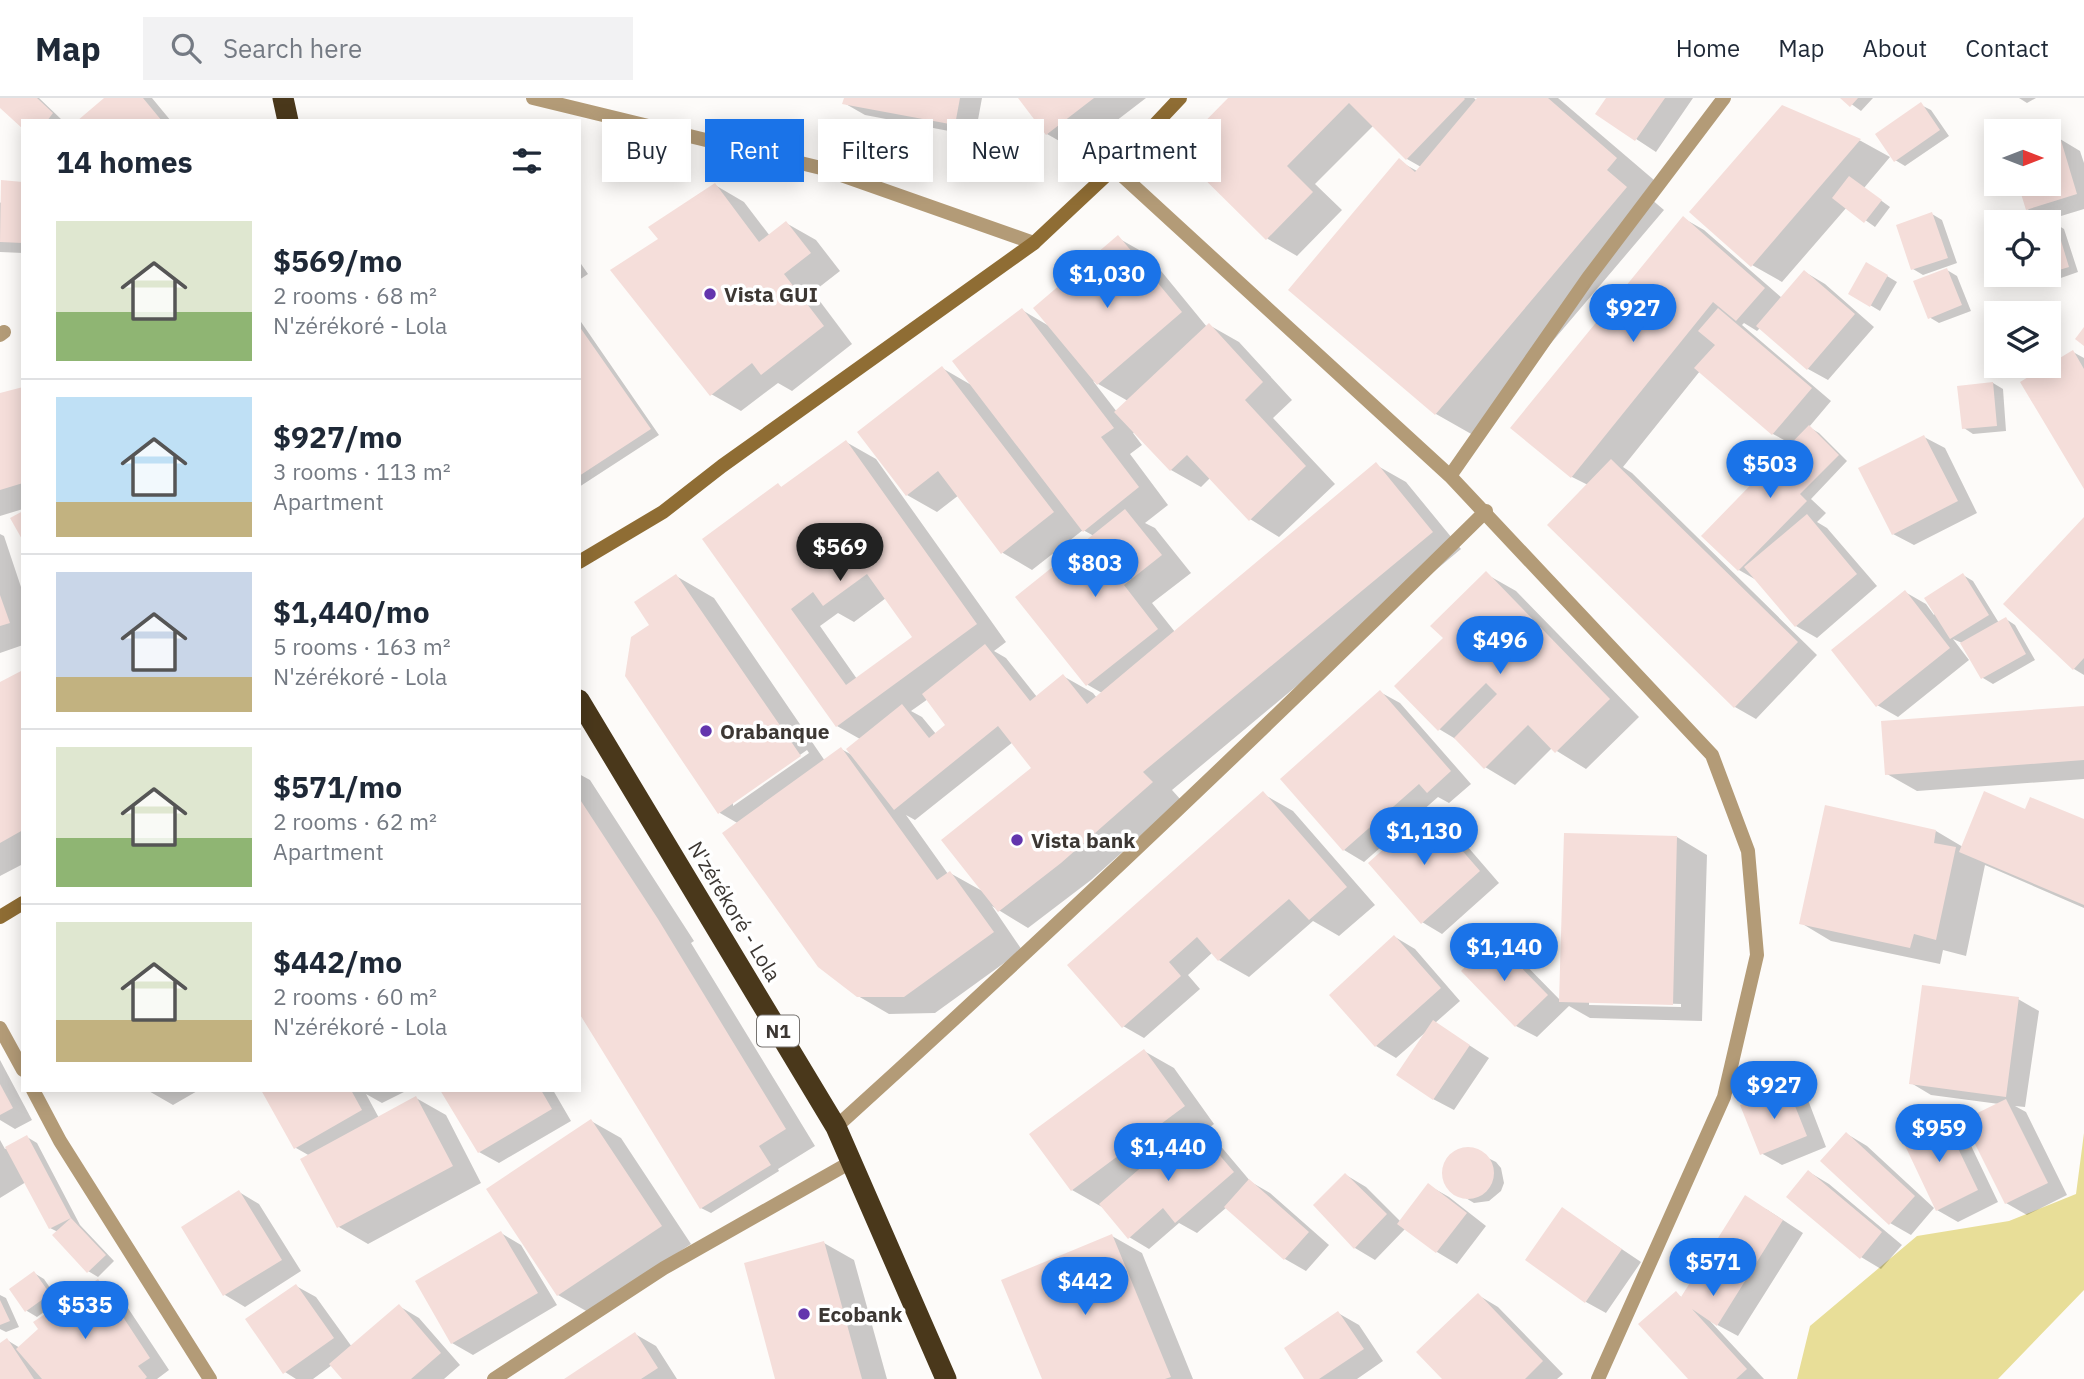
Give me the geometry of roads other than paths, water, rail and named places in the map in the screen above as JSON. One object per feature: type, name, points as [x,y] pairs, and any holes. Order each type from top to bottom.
[{"type":"highway","points":[[283,98],[288,119]]},
{"type":"highway","name":"N'zérékoré - Lola","points":[[581,703],[836,1127],[946,1379]]},
{"type":"street","points":[[533,98],[821,168],[1034,243]]},
{"type":"street","points":[[1160,119],[1180,98]]},
{"type":"street","points":[[1450,476],[1588,278],[1724,98]]},
{"type":"street","points":[[581,561],[663,512],[733,458],[1034,243],[1099,182]]},
{"type":"street","points":[[1129,182],[1486,511],[1712,755],[1748,851],[1757,956],[1724,1097],[1598,1379]]},
{"type":"street","points":[[836,1127],[998,980],[1293,701],[1486,511]]},
{"type":"street","points":[[0,917],[21,904]]},
{"type":"street","points":[[0,1028],[21,1066]]},
{"type":"street","points":[[34,1092],[61,1140],[210,1379]]},
{"type":"street","points":[[494,1379],[664,1268],[851,1161]]},
{"type":"place","name":"Vista GUI","points":[[710,294]]},
{"type":"place","name":"Orabanque","points":[[706,731]]},
{"type":"place","name":"Vista bank","points":[[1017,840]]},
{"type":"place","name":"Ecobank","points":[[804,1314]]}]
